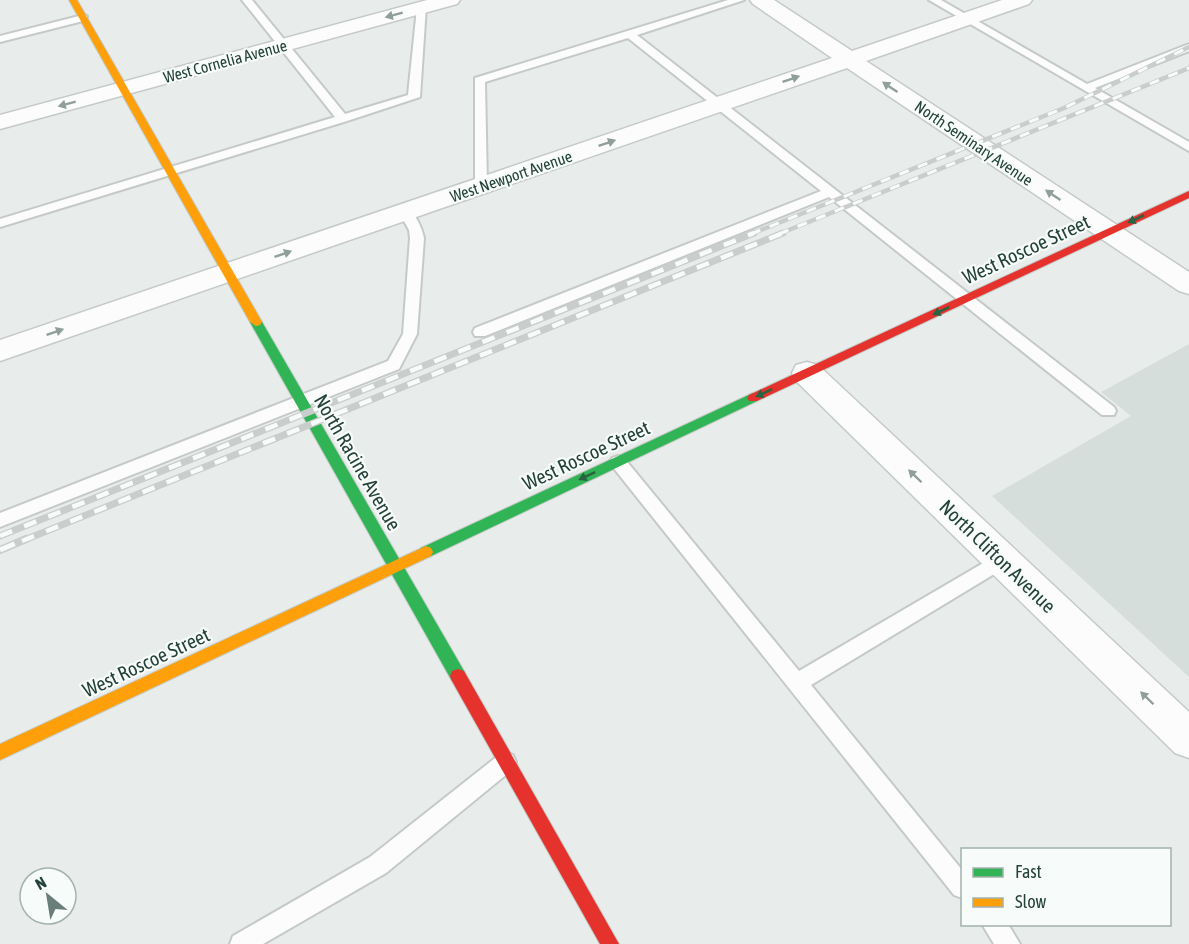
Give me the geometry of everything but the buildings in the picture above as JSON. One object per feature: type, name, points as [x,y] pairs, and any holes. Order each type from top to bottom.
[{"type":"street","name":"North Racine Avenue","points":[[73,0],[610,944]]},
{"type":"street","name":"West Cornelia Avenue","points":[[0,122],[450,0]]},
{"type":"street","name":"North Seminary Avenue","points":[[760,0],[1189,285]]},
{"type":"street","name":"West Newport Avenue","points":[[0,351],[1022,0]]},
{"type":"street","name":"West Roscoe Street","points":[[0,752],[1189,194]]},
{"type":"street","name":"North Clifton Avenue","points":[[807,373],[1189,739]]},
{"type":"lane","points":[[247,0],[343,119]]},
{"type":"lane","points":[[481,186],[479,80],[739,0]]},
{"type":"lane","points":[[934,0],[1189,147]]},
{"type":"lane","points":[[0,223],[414,97],[422,8]]},
{"type":"lane","points":[[0,39],[83,18]]},
{"type":"lane","points":[[630,34],[1108,411]]},
{"type":"lane","points":[[1086,88],[1189,47]]},
{"type":"lane","points":[[480,332],[831,192]]},
{"type":"lane","points":[[0,520],[394,365],[410,334],[417,238],[416,230],[405,212]]},
{"type":"lane","points":[[618,462],[961,885]]},
{"type":"lane","points":[[797,683],[1003,560]]},
{"type":"lane","points":[[241,944],[378,865],[506,762]]},
{"type":"lane","points":[[995,926],[1009,944]]},
{"type":"shaded area","points":[[1189,344],[1189,677],[992,496],[1131,416],[1101,392]]},
{"type":"railway","points":[[751,234],[1064,108],[1189,47]]},
{"type":"railway","points":[[779,234],[1189,68]]},
{"type":"railway","points":[[0,536],[754,233]]},
{"type":"railway","points":[[22,541],[783,233]]},
{"type":"railway","points":[[0,550],[26,539]]},
{"type":"traffic: fast","points":[[256,322],[458,676]]},
{"type":"traffic: fast","points":[[426,552],[753,398]]},
{"type":"traffic: slow","points":[[73,0],[256,322]]},
{"type":"traffic: slow","points":[[0,752],[426,552]]},
{"type":"traffic: jam","points":[[753,398],[1189,194]]},
{"type":"traffic: jam","points":[[458,676],[610,944]]}]
